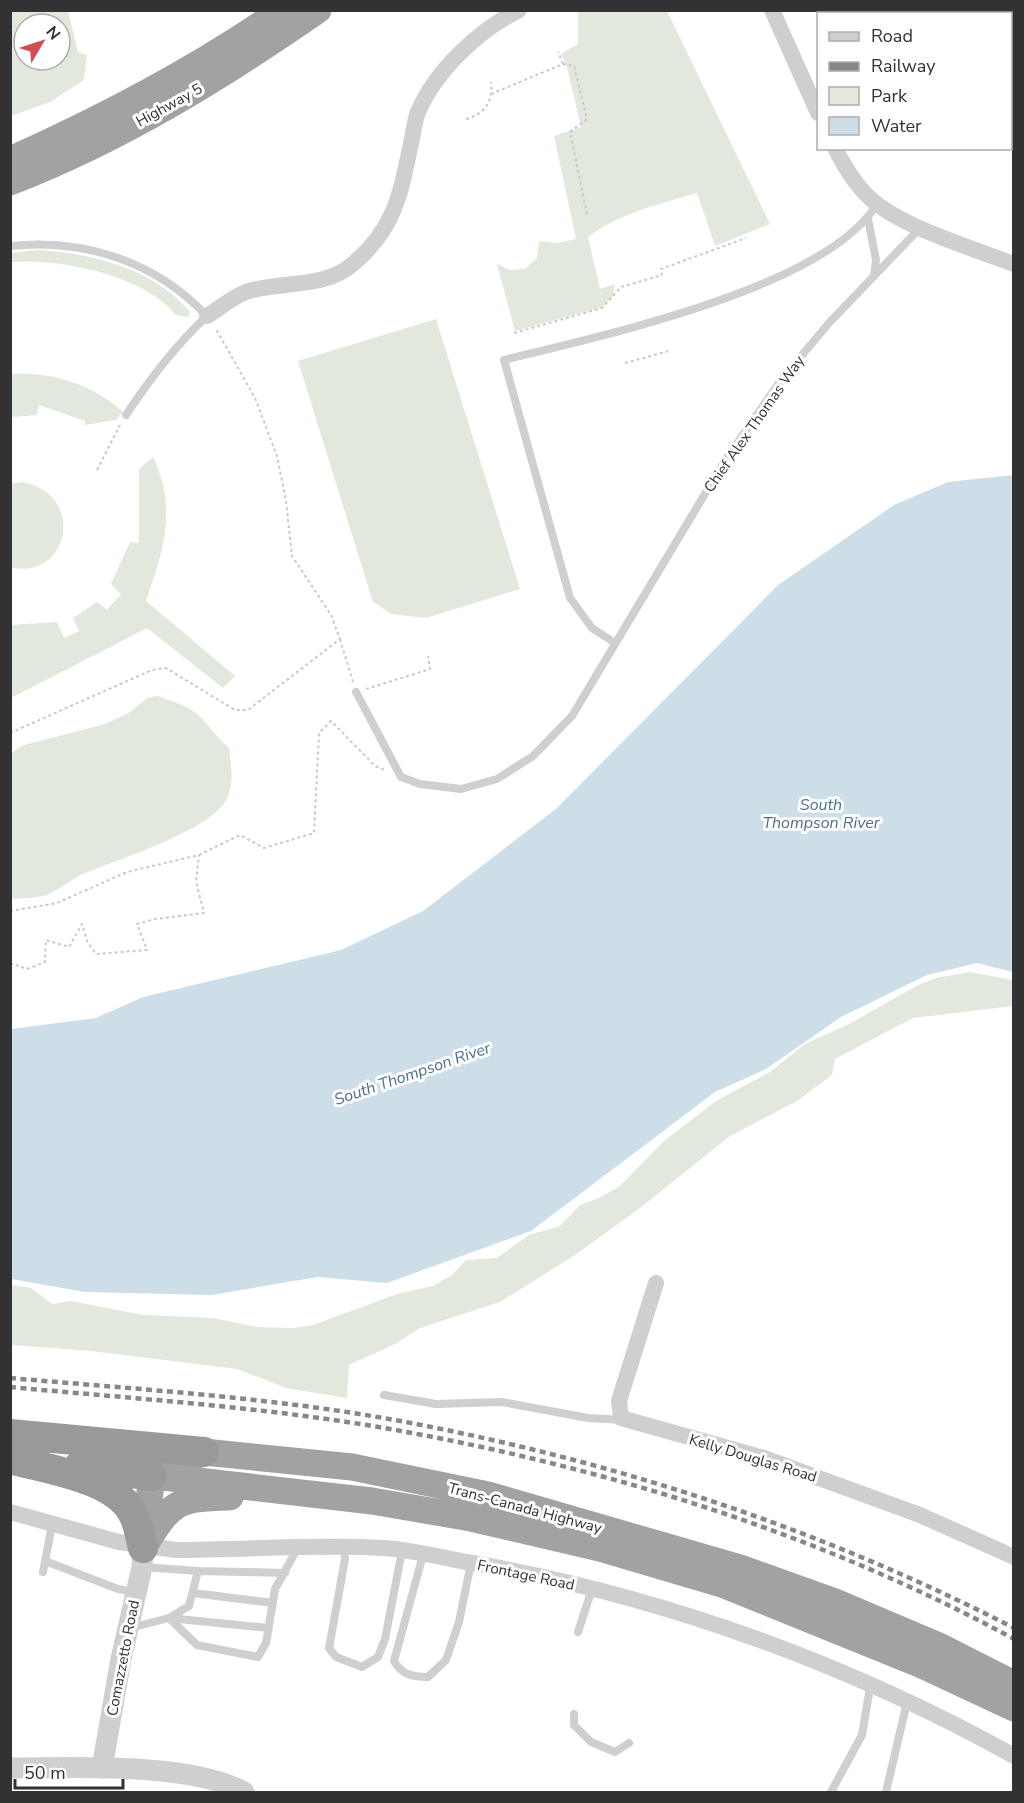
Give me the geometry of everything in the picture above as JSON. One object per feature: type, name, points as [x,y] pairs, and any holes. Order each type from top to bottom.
[{"type":"highway","name":"Highway 5","points":[[10,160],[104,118],[179,77],[282,10]]},
{"type":"highway","name":"Highway 5","points":[[10,182],[113,135],[186,97],[318,10]]},
{"type":"highway","name":"Trans-Canada Highway","points":[[10,1434],[352,1467],[500,1499],[740,1568],[835,1602],[941,1647],[1014,1684]]},
{"type":"highway","points":[[142,1557],[152,1476],[204,1452]]},
{"type":"highway","name":"Trans-Canada Highway","points":[[10,1459],[372,1501],[483,1520],[600,1548],[722,1584],[922,1665],[1014,1708]]},
{"type":"highway","points":[[10,1459],[79,1477],[112,1491],[134,1514],[142,1557]]},
{"type":"highway","points":[[142,1557],[160,1519],[181,1502],[208,1498],[264,1496],[372,1501]]},
{"type":"street","points":[[207,316],[243,293],[262,288],[316,282],[353,264],[382,233],[398,204],[418,112],[430,93],[462,51],[498,21],[519,10]]},
{"type":"street","points":[[771,10],[817,109]]},
{"type":"street","points":[[836,150],[849,173],[877,204],[920,227],[1014,264]]},
{"type":"street","points":[[626,1420],[620,1415],[619,1401],[656,1283]]},
{"type":"street","name":"Kelly Douglas Road","points":[[626,1420],[764,1458],[920,1515],[1014,1557]]},
{"type":"street","name":"Frontage Road","points":[[10,1512],[142,1557],[176,1550],[386,1548],[532,1574],[659,1606],[766,1642],[950,1721],[1014,1756]]},
{"type":"street","name":"Comazzetto Road","points":[[102,1768],[142,1557]]},
{"type":"street","points":[[10,1768],[102,1768],[195,1775],[228,1784],[244,1792]]},
{"type":"lane","points":[[615,643],[592,628],[570,598],[504,360],[681,313],[756,286],[810,261],[868,219],[877,204]]},
{"type":"lane","points":[[868,219],[876,260],[874,276]]},
{"type":"lane","name":"Chief Alex Thomas Way","points":[[401,777],[420,784],[461,789],[497,779],[532,756],[572,716],[724,462],[781,380],[829,323],[920,227]]},
{"type":"lane","points":[[10,246],[70,246],[121,258],[170,282],[207,316],[184,338],[167,363],[142,389],[126,415]]},
{"type":"lane","points":[[356,692],[401,777]]},
{"type":"lane","points":[[384,1395],[436,1404],[502,1402],[588,1418],[626,1420]]},
{"type":"lane","points":[[43,1572],[52,1525]]},
{"type":"lane","points":[[344,1548],[345,1559],[328,1648],[336,1657],[362,1667],[378,1657],[385,1640],[402,1551]]},
{"type":"lane","points":[[169,1618],[197,1645],[258,1657],[266,1642],[275,1588],[285,1574],[297,1549]]},
{"type":"lane","points":[[423,1555],[394,1661],[400,1670],[414,1677],[428,1677],[446,1660],[459,1622],[471,1563]]},
{"type":"lane","points":[[142,1557],[198,1571],[285,1574]]},
{"type":"lane","points":[[45,1561],[136,1593]]},
{"type":"lane","points":[[128,1629],[169,1618],[189,1606],[198,1571]]},
{"type":"lane","points":[[578,1632],[592,1589]]},
{"type":"lane","points":[[193,1593],[273,1603]]},
{"type":"lane","points":[[169,1618],[269,1628]]},
{"type":"lane","points":[[831,1792],[862,1735],[870,1687]]},
{"type":"lane","points":[[886,1792],[892,1776],[907,1702]]},
{"type":"lane","points":[[574,1714],[574,1725],[591,1742],[615,1752],[629,1743]]},
{"type":"path","points":[[558,52],[563,64]]},
{"type":"path","points":[[491,94],[563,64],[574,66],[587,119],[570,132],[587,214]]},
{"type":"path","points":[[466,119],[484,110],[491,94],[491,82]]},
{"type":"path","points":[[514,333],[602,308],[621,287],[662,275],[661,269],[746,238]]},
{"type":"path","points":[[207,316],[225,342],[255,398],[277,456],[286,501],[292,556],[331,615],[356,692],[430,669],[428,656]]},
{"type":"path","points":[[625,363],[669,351]]},
{"type":"path","points":[[96,471],[126,415]]},
{"type":"path","points":[[10,733],[142,675],[166,668],[235,710],[248,710],[340,639]]},
{"type":"path","points":[[10,911],[57,903],[127,872],[199,855],[240,835],[264,848],[314,833],[319,733],[332,721],[375,766],[401,777]]},
{"type":"path","points":[[10,963],[27,969],[45,962],[46,940],[69,947],[82,924],[87,941],[96,954],[147,950],[136,924],[155,919],[204,913],[196,882],[199,855]]},
{"type":"green space","points":[[11,10],[68,12],[12,12],[12,72],[72,72],[72,27],[78,52],[87,55],[84,80],[50,102],[11,116]]},
{"type":"green space","points":[[578,11],[667,11],[770,224],[715,246],[697,193],[627,215],[588,237],[600,289],[615,284],[613,296],[602,307],[515,331],[497,264],[510,270],[525,269],[537,258],[539,241],[558,243],[576,239],[554,136],[581,127],[567,67],[561,54],[578,44]]},
{"type":"green space","points":[[36,250],[99,259],[140,274],[175,297],[190,312],[188,317],[176,315],[162,301],[144,289],[100,272],[53,263],[11,262],[11,253]]},
{"type":"green space","points":[[436,319],[520,589],[426,618],[392,614],[373,602],[298,361]]},
{"type":"green space","points":[[11,374],[41,375],[71,382],[99,394],[123,412],[116,420],[84,425],[85,421],[39,405],[37,415],[11,417]]},
{"type":"green space","points":[[153,457],[161,476],[166,512],[158,565],[146,601],[235,676],[223,688],[147,628],[11,698],[11,625],[57,622],[64,638],[79,631],[73,618],[97,602],[107,610],[121,594],[111,584],[130,542],[139,543],[139,469]]},
{"type":"green space","points":[[22,482],[42,489],[55,501],[62,517],[63,533],[58,548],[47,560],[32,568],[11,568],[10,484]]},
{"type":"green space","points":[[157,696],[196,713],[229,748],[231,782],[225,802],[200,824],[160,844],[83,874],[48,894],[11,899],[11,753],[24,745],[105,724],[129,713],[147,698]]},
{"type":"green space","points":[[970,972],[1013,980],[1013,1006],[913,1018],[835,1059],[832,1075],[797,1101],[730,1136],[640,1208],[575,1255],[500,1302],[420,1328],[395,1344],[349,1365],[347,1398],[286,1388],[238,1369],[91,1351],[11,1345],[11,1285],[31,1288],[52,1304],[71,1301],[143,1315],[213,1318],[257,1327],[293,1328],[313,1325],[397,1294],[433,1286],[452,1275],[466,1260],[497,1258],[529,1235],[560,1226],[580,1205],[599,1198],[620,1186],[664,1141],[716,1101],[770,1072],[805,1044],[851,1023],[918,985],[936,978]]},
{"type":"water","name":"South Thompson River","points":[[1013,475],[1013,972],[977,963],[927,975],[841,1017],[766,1069],[715,1092],[531,1231],[387,1283],[318,1277],[212,1295],[85,1292],[11,1279],[11,1029],[96,1018],[143,997],[341,950],[423,911],[557,808],[778,585],[894,505],[948,482]]},
{"type":"railway","points":[[10,1378],[265,1401],[366,1415],[494,1440],[571,1459],[647,1481],[797,1531],[943,1593],[1014,1628]]},
{"type":"railway","points":[[10,1387],[201,1404],[343,1421],[471,1445],[551,1463],[631,1484],[788,1536],[941,1601],[1014,1639]]}]
